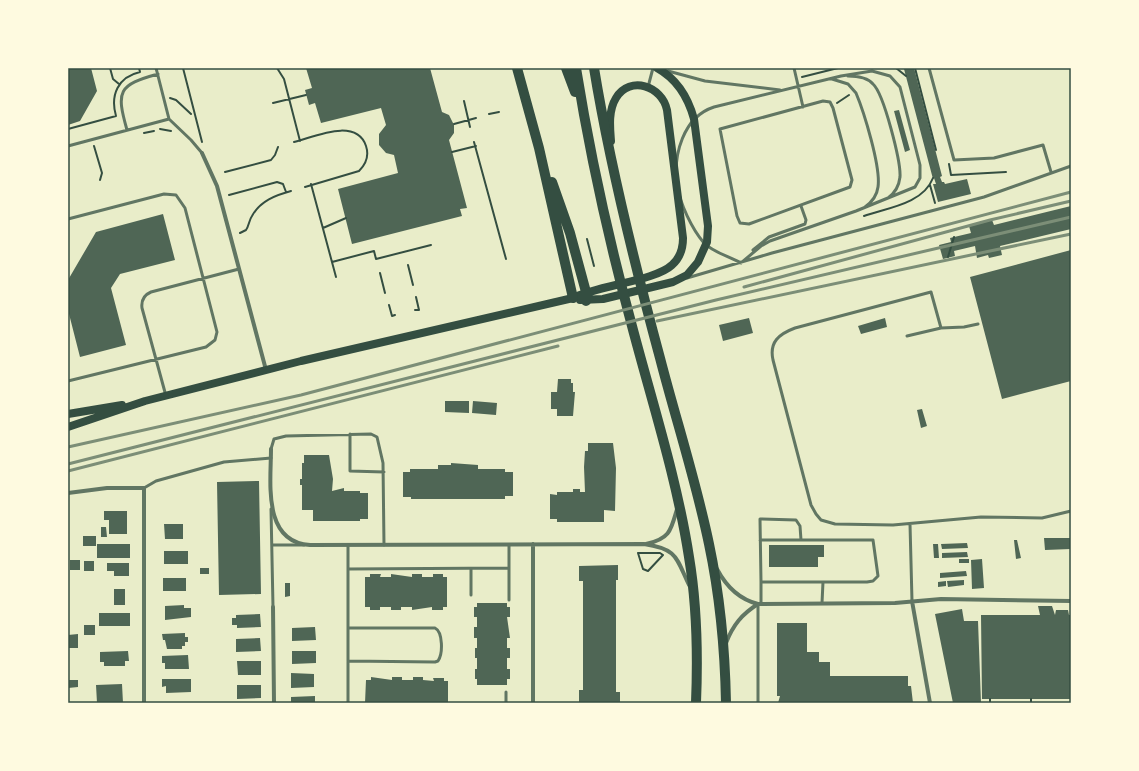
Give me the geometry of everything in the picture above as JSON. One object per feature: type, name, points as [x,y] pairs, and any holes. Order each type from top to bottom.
[{"type":"highway","points":[[517,68],[539,148],[573,298]]},
{"type":"highway","points":[[521,68],[523,86]]},
{"type":"highway","points":[[566,68],[586,127]]},
{"type":"highway","points":[[576,68],[586,127],[612,249],[679,503],[689,552],[694,594],[697,654],[696,703]]},
{"type":"highway","points":[[594,68],[617,190],[630,245],[698,495],[711,554],[723,650],[726,703]]},
{"type":"highway","points":[[539,148],[570,233],[586,296]]},
{"type":"main road","points":[[586,296],[603,299],[673,282],[684,277],[692,269],[706,244],[707,219],[694,119],[690,106],[680,89],[671,78],[658,68]]},
{"type":"main road","points":[[68,414],[145,401],[356,347],[586,296],[659,273],[675,262],[681,252],[683,238],[666,107],[660,94],[648,87],[637,85],[624,89],[616,98],[612,108],[611,142],[617,190]]},
{"type":"main road","points":[[68,427],[145,401]]},
{"type":"street","points":[[202,154],[215,180],[266,370]]},
{"type":"street","points":[[271,448],[271,504],[276,521],[285,534],[297,543],[310,545],[644,544],[659,547],[671,552],[677,557],[694,594]]},
{"type":"street","points":[[68,493],[107,488],[144,488],[144,703]]},
{"type":"street","points":[[644,544],[659,540],[667,534],[672,527],[679,503]]},
{"type":"street","points":[[533,544],[533,703]]},
{"type":"street","points":[[711,554],[721,576],[730,588],[744,599],[760,604],[912,602],[941,599],[1071,600]]},
{"type":"street","points":[[912,602],[930,703]]},
{"type":"street","points":[[723,650],[734,626],[744,612],[760,604]]},
{"type":"street","points":[[273,607],[274,703]]},
{"type":"lane","points":[[156,68],[169,119],[191,140],[202,154]]},
{"type":"lane","points":[[648,87],[653,68]]},
{"type":"lane","points":[[658,68],[706,81],[784,90]]},
{"type":"lane","points":[[794,68],[803,107]]},
{"type":"lane","points":[[930,68],[954,160],[994,158],[1043,145],[1051,172]]},
{"type":"lane","points":[[861,72],[882,72],[894,78],[900,87],[919,158],[921,174],[918,183],[913,188],[885,200],[770,242],[758,248],[741,263],[715,251],[706,244],[694,228],[677,186],[679,147],[686,130],[694,119],[704,110],[714,106],[841,76],[861,72]]},
{"type":"lane","points":[[127,130],[120,105],[123,91],[134,81],[158,74]]},
{"type":"lane","points":[[841,76],[854,76],[868,80],[876,87],[881,96],[900,173],[897,189],[885,200]]},
{"type":"lane","points":[[827,79],[844,82],[854,89],[876,165],[879,183],[876,195],[867,205],[856,211]]},
{"type":"lane","points":[[825,101],[832,106],[852,182],[846,189],[801,206],[749,224],[740,222],[737,216],[720,131],[724,127],[825,101]]},
{"type":"lane","points":[[68,146],[169,119]]},
{"type":"lane","points":[[673,282],[978,199],[1071,166]]},
{"type":"lane","points":[[68,219],[164,194],[174,194],[178,197],[184,205],[216,325],[217,335],[215,340],[206,347],[68,381]]},
{"type":"lane","points":[[741,263],[757,245],[769,237],[805,224],[806,220],[801,206]]},
{"type":"lane","points":[[166,396],[142,308],[142,300],[148,294],[239,268]]},
{"type":"lane","points":[[941,328],[931,292],[795,328],[778,336],[773,343],[772,350],[811,505],[816,514],[823,521],[833,524],[910,524],[981,517],[1042,518],[1071,510]]},
{"type":"lane","points":[[907,336],[941,328],[964,328],[978,324]]},
{"type":"lane","points":[[271,448],[272,441],[279,437],[350,434],[371,434],[377,437],[380,445],[384,472],[384,545]]},
{"type":"lane","points":[[350,434],[350,471],[384,472]]},
{"type":"lane","points":[[144,488],[156,481],[224,462],[271,458]]},
{"type":"lane","points":[[271,504],[273,607]]},
{"type":"lane","points":[[758,703],[761,582],[760,519],[792,518],[798,522],[801,540]]},
{"type":"lane","points":[[910,524],[912,602]]},
{"type":"lane","points":[[760,540],[874,540],[878,573],[876,579],[867,582],[761,582]]},
{"type":"lane","points":[[272,545],[310,545]]},
{"type":"lane","points":[[348,545],[348,703]]},
{"type":"lane","points":[[509,545],[509,600]]},
{"type":"lane","points":[[471,568],[471,595]]},
{"type":"lane","points":[[348,569],[509,568]]},
{"type":"lane","points":[[822,604],[823,582]]},
{"type":"lane","points":[[348,628],[435,628],[440,635],[441,654],[436,662],[348,661]]},
{"type":"lane","points":[[506,692],[506,703]]},
{"type":"path","points":[[110,68],[114,79],[119,84]]},
{"type":"path","points":[[183,68],[200,134],[202,154]]},
{"type":"path","points":[[278,68],[284,79],[300,141]]},
{"type":"path","points":[[802,77],[838,68]]},
{"type":"path","points":[[896,68],[906,76]]},
{"type":"path","points":[[915,68],[936,150]]},
{"type":"path","points":[[273,103],[306,95]]},
{"type":"path","points":[[832,106],[849,95]]},
{"type":"path","points":[[164,100],[173,98],[191,114]]},
{"type":"path","points":[[464,101],[470,127]]},
{"type":"path","points":[[489,114],[499,112]]},
{"type":"path","points":[[68,129],[116,116]]},
{"type":"path","points":[[454,124],[476,118]]},
{"type":"path","points":[[142,126],[144,134],[163,128],[172,132]]},
{"type":"path","points":[[294,142],[347,129],[355,132],[361,137],[367,148],[366,161],[359,171],[305,187]]},
{"type":"path","points":[[92,139],[102,173],[100,180]]},
{"type":"path","points":[[474,142],[506,259]]},
{"type":"path","points":[[452,152],[476,146]]},
{"type":"path","points":[[225,172],[271,160],[278,147]]},
{"type":"path","points":[[948,163],[952,175],[1006,172]]},
{"type":"path","points":[[229,195],[277,182],[283,184],[286,192]]},
{"type":"path","points":[[311,184],[336,277]]},
{"type":"path","points":[[930,185],[935,206]]},
{"type":"path","points":[[240,233],[246,230],[252,216],[261,204],[272,197],[291,191]]},
{"type":"path","points":[[323,228],[346,218]]},
{"type":"path","points":[[948,257],[954,237]]},
{"type":"path","points":[[587,239],[594,266]]},
{"type":"path","points":[[332,262],[374,251],[376,259],[432,245]]},
{"type":"path","points":[[408,265],[413,285]]},
{"type":"path","points":[[380,273],[385,293]]},
{"type":"path","points":[[415,310],[419,310],[416,297]]},
{"type":"path","points":[[389,304],[392,316],[395,316]]},
{"type":"path","points":[[638,553],[661,553],[663,557],[657,564],[648,571],[643,569],[638,553]]},
{"type":"building","points":[[68,68],[91,68],[97,91],[80,121],[68,125]]},
{"type":"building","points":[[306,68],[430,68],[442,112],[449,115],[454,125],[454,133],[449,140],[467,208],[460,209],[462,216],[352,244],[338,189],[398,173],[394,155],[386,153],[379,145],[379,134],[386,125],[381,108],[321,123],[315,103],[309,105],[305,90],[312,88]]},
{"type":"building","points":[[914,68],[942,176],[940,177],[942,182],[945,184],[967,179],[971,194],[938,202],[933,184],[936,184],[934,178],[933,179],[904,69]]},
{"type":"building","points":[[899,110],[910,150],[905,152],[894,111]]},
{"type":"building","points":[[1071,206],[1071,229],[1000,246],[1002,255],[989,258],[988,255],[977,258],[975,246],[954,251],[955,256],[943,259],[939,245],[951,242],[950,238],[971,233],[969,226],[992,220],[994,225]]},
{"type":"building","points":[[163,214],[175,260],[120,274],[111,288],[126,345],[80,357],[68,310],[68,280],[96,232]]},
{"type":"building","points":[[1071,250],[1071,381],[1002,399],[970,277]]},
{"type":"building","points":[[749,318],[753,333],[723,341],[719,325]]},
{"type":"building","points":[[885,318],[887,327],[861,334],[858,326]]},
{"type":"building","points":[[558,379],[571,379],[571,383],[573,383],[573,392],[575,392],[573,416],[557,416],[557,409],[551,409],[551,392],[557,392]]},
{"type":"building","points":[[445,401],[469,401],[469,413],[445,412]]},
{"type":"building","points":[[473,401],[497,403],[496,415],[472,413]]},
{"type":"building","points":[[922,409],[927,426],[921,428],[917,410]]},
{"type":"building","points":[[588,443],[613,443],[616,468],[615,511],[604,510],[604,522],[557,522],[557,519],[550,519],[550,494],[557,495],[557,492],[573,492],[573,489],[580,489],[580,492],[585,492],[584,467],[585,451],[588,451]]},
{"type":"building","points":[[304,455],[329,455],[333,479],[332,491],[344,488],[344,491],[360,491],[360,493],[368,493],[368,519],[360,519],[360,521],[313,521],[313,510],[302,510],[302,485],[300,485],[300,479],[302,479],[302,463],[304,463]]},
{"type":"building","points":[[451,463],[478,465],[478,469],[505,469],[505,472],[513,472],[513,496],[505,496],[505,499],[411,499],[411,497],[403,497],[403,472],[410,472],[410,469],[438,469],[438,465],[451,465]]},
{"type":"building","points":[[259,481],[261,594],[219,595],[217,482]]},
{"type":"building","points":[[104,511],[127,511],[127,534],[109,534],[109,520],[104,520]]},
{"type":"building","points":[[164,524],[183,524],[183,539],[165,539]]},
{"type":"building","points":[[101,527],[106,527],[107,537],[101,537]]},
{"type":"building","points":[[83,536],[96,536],[96,546],[83,546]]},
{"type":"building","points":[[1044,538],[1071,538],[1071,549],[1045,550]]},
{"type":"building","points":[[1014,540],[1017,540],[1021,558],[1016,559]]},
{"type":"building","points":[[967,543],[968,548],[942,549],[941,544]]},
{"type":"building","points":[[97,544],[130,544],[130,558],[97,558]]},
{"type":"building","points":[[933,544],[938,544],[939,558],[934,558]]},
{"type":"building","points":[[769,545],[824,545],[824,557],[818,557],[818,567],[769,567]]},
{"type":"building","points":[[164,551],[188,551],[188,564],[164,564]]},
{"type":"building","points":[[967,552],[968,557],[942,558],[942,553]]},
{"type":"building","points":[[959,559],[969,559],[969,563],[959,563]]},
{"type":"building","points":[[982,559],[984,588],[972,589],[971,560]]},
{"type":"building","points":[[70,560],[80,560],[80,570],[70,570]]},
{"type":"building","points":[[84,561],[94,561],[94,571],[84,571]]},
{"type":"building","points":[[107,563],[129,563],[129,576],[114,576],[114,571],[107,571]]},
{"type":"building","points":[[618,565],[618,580],[616,580],[616,692],[620,692],[620,703],[579,703],[579,690],[583,690],[583,581],[579,581],[579,566]]},
{"type":"building","points":[[200,568],[209,568],[209,574],[200,574]]},
{"type":"building","points":[[966,571],[967,576],[940,578],[940,573]]},
{"type":"building","points":[[370,574],[381,574],[380,577],[391,577],[391,574],[412,577],[412,574],[422,574],[422,577],[433,577],[433,574],[443,574],[443,577],[447,577],[447,607],[443,607],[443,610],[432,610],[432,607],[412,610],[412,607],[401,607],[401,610],[391,610],[391,607],[380,607],[380,610],[370,610],[370,607],[365,607],[365,577],[370,577]]},
{"type":"building","points":[[163,578],[186,578],[186,591],[163,591]]},
{"type":"building","points":[[964,580],[964,585],[948,587],[947,581]]},
{"type":"building","points":[[946,581],[946,586],[938,587],[938,582]]},
{"type":"building","points":[[285,583],[290,583],[290,596],[285,597]]},
{"type":"building","points":[[114,589],[125,589],[125,605],[114,605]]},
{"type":"building","points":[[477,603],[507,603],[507,607],[510,607],[510,617],[507,617],[510,638],[507,638],[507,648],[510,648],[510,658],[507,658],[507,669],[510,669],[510,679],[507,679],[507,685],[477,685],[477,679],[475,679],[477,658],[475,658],[475,648],[477,648],[477,638],[474,638],[474,627],[477,627],[477,617],[474,617],[474,607],[477,607]]},
{"type":"building","points":[[184,605],[184,608],[191,608],[191,617],[165,620],[165,606]]},
{"type":"building","points":[[1038,606],[1052,606],[1055,615],[1056,610],[1068,610],[1069,615],[1071,615],[1071,699],[982,699],[981,615],[1040,615]]},
{"type":"building","points":[[962,609],[964,621],[978,621],[981,703],[953,703],[935,614]]},
{"type":"building","points":[[99,613],[130,613],[130,626],[99,626]]},
{"type":"building","points":[[260,614],[261,627],[237,628],[237,625],[232,625],[232,618],[236,618],[236,615]]},
{"type":"building","points":[[777,623],[807,623],[807,652],[819,652],[819,662],[830,662],[830,676],[908,676],[908,686],[911,686],[913,703],[778,703],[780,696],[777,696]]},
{"type":"building","points":[[84,625],[95,625],[95,635],[84,635]]},
{"type":"building","points":[[315,627],[316,640],[292,641],[292,628]]},
{"type":"building","points":[[185,633],[185,637],[188,637],[188,642],[185,642],[185,646],[182,646],[182,649],[167,649],[162,634]]},
{"type":"building","points":[[78,634],[78,648],[69,648],[68,635]]},
{"type":"building","points":[[260,638],[261,651],[236,652],[236,639]]},
{"type":"building","points":[[128,651],[129,661],[125,661],[125,666],[104,666],[104,662],[100,662],[100,652]]},
{"type":"building","points":[[292,651],[316,651],[316,663],[292,664]]},
{"type":"building","points":[[188,655],[189,669],[165,669],[165,663],[162,663],[162,656]]},
{"type":"building","points":[[237,661],[261,661],[261,675],[238,675]]},
{"type":"building","points":[[291,673],[314,674],[314,687],[291,688]]},
{"type":"building","points":[[371,677],[392,680],[392,677],[402,677],[402,680],[413,680],[413,677],[423,677],[423,680],[434,681],[433,678],[444,678],[444,681],[448,681],[448,703],[365,703],[366,680],[371,680]]},
{"type":"building","points":[[162,679],[191,679],[191,692],[166,693],[166,686],[162,687]]},
{"type":"building","points":[[68,680],[78,680],[78,687],[68,688]]},
{"type":"building","points":[[122,684],[123,703],[97,703],[96,685]]},
{"type":"building","points":[[237,685],[261,685],[261,698],[237,699]]},
{"type":"building","points":[[315,696],[315,703],[291,703],[291,697]]},
{"type":"railway","points":[[68,447],[301,395],[1071,192]]},
{"type":"railway","points":[[744,287],[990,220],[1071,201]]},
{"type":"railway","points":[[68,464],[716,300],[1071,217]]},
{"type":"railway","points":[[657,321],[1071,234]]},
{"type":"railway","points":[[68,471],[558,346]]}]
